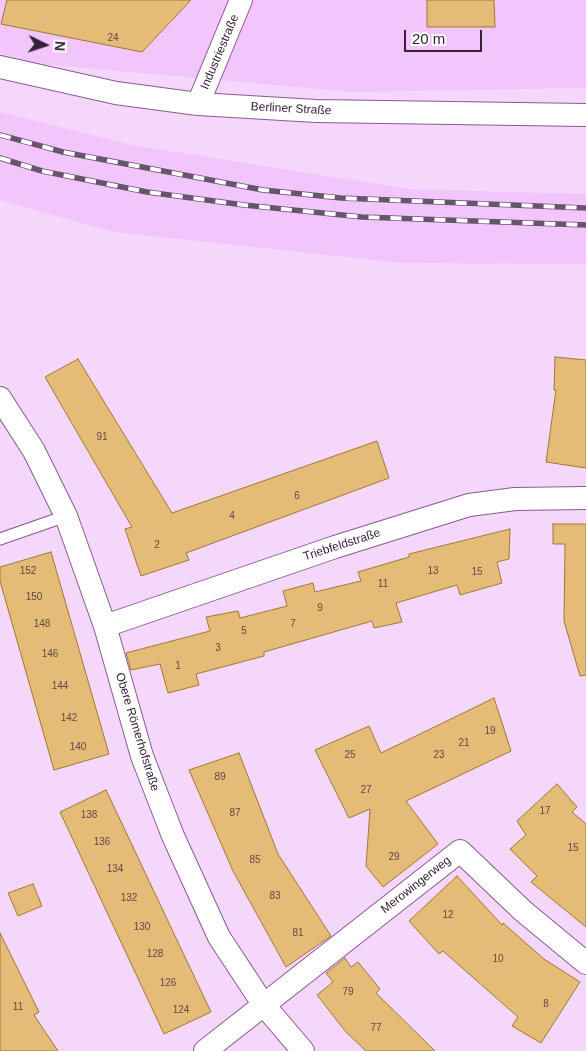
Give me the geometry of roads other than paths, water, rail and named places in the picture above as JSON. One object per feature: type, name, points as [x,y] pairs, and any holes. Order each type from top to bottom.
[{"type":"street","name":"Industriestraße","points":[[198,104],[241,0]]},
{"type":"street","name":"Berliner Straße","points":[[0,67],[116,93],[198,104],[316,111],[586,115]]},
{"type":"street","name":"Obere Römerhofstraße","points":[[0,398],[34,451],[66,516],[105,626],[142,756],[172,836],[219,937],[263,1004],[303,1051]]},
{"type":"street","name":"Triebfeldstraße","points":[[105,626],[336,547],[469,505],[515,500],[586,498]]},
{"type":"street","name":"Merowingerweg","points":[[263,1004],[460,851],[523,911],[586,964]]},
{"type":"street","points":[[205,1051],[263,1004]]},
{"type":"lane","points":[[0,539],[66,516]]},
{"type":"railway","points":[[0,135],[63,152],[263,190],[341,198],[586,208]]},
{"type":"railway","points":[[0,158],[42,171],[147,192],[244,205],[362,217],[586,225]]}]
